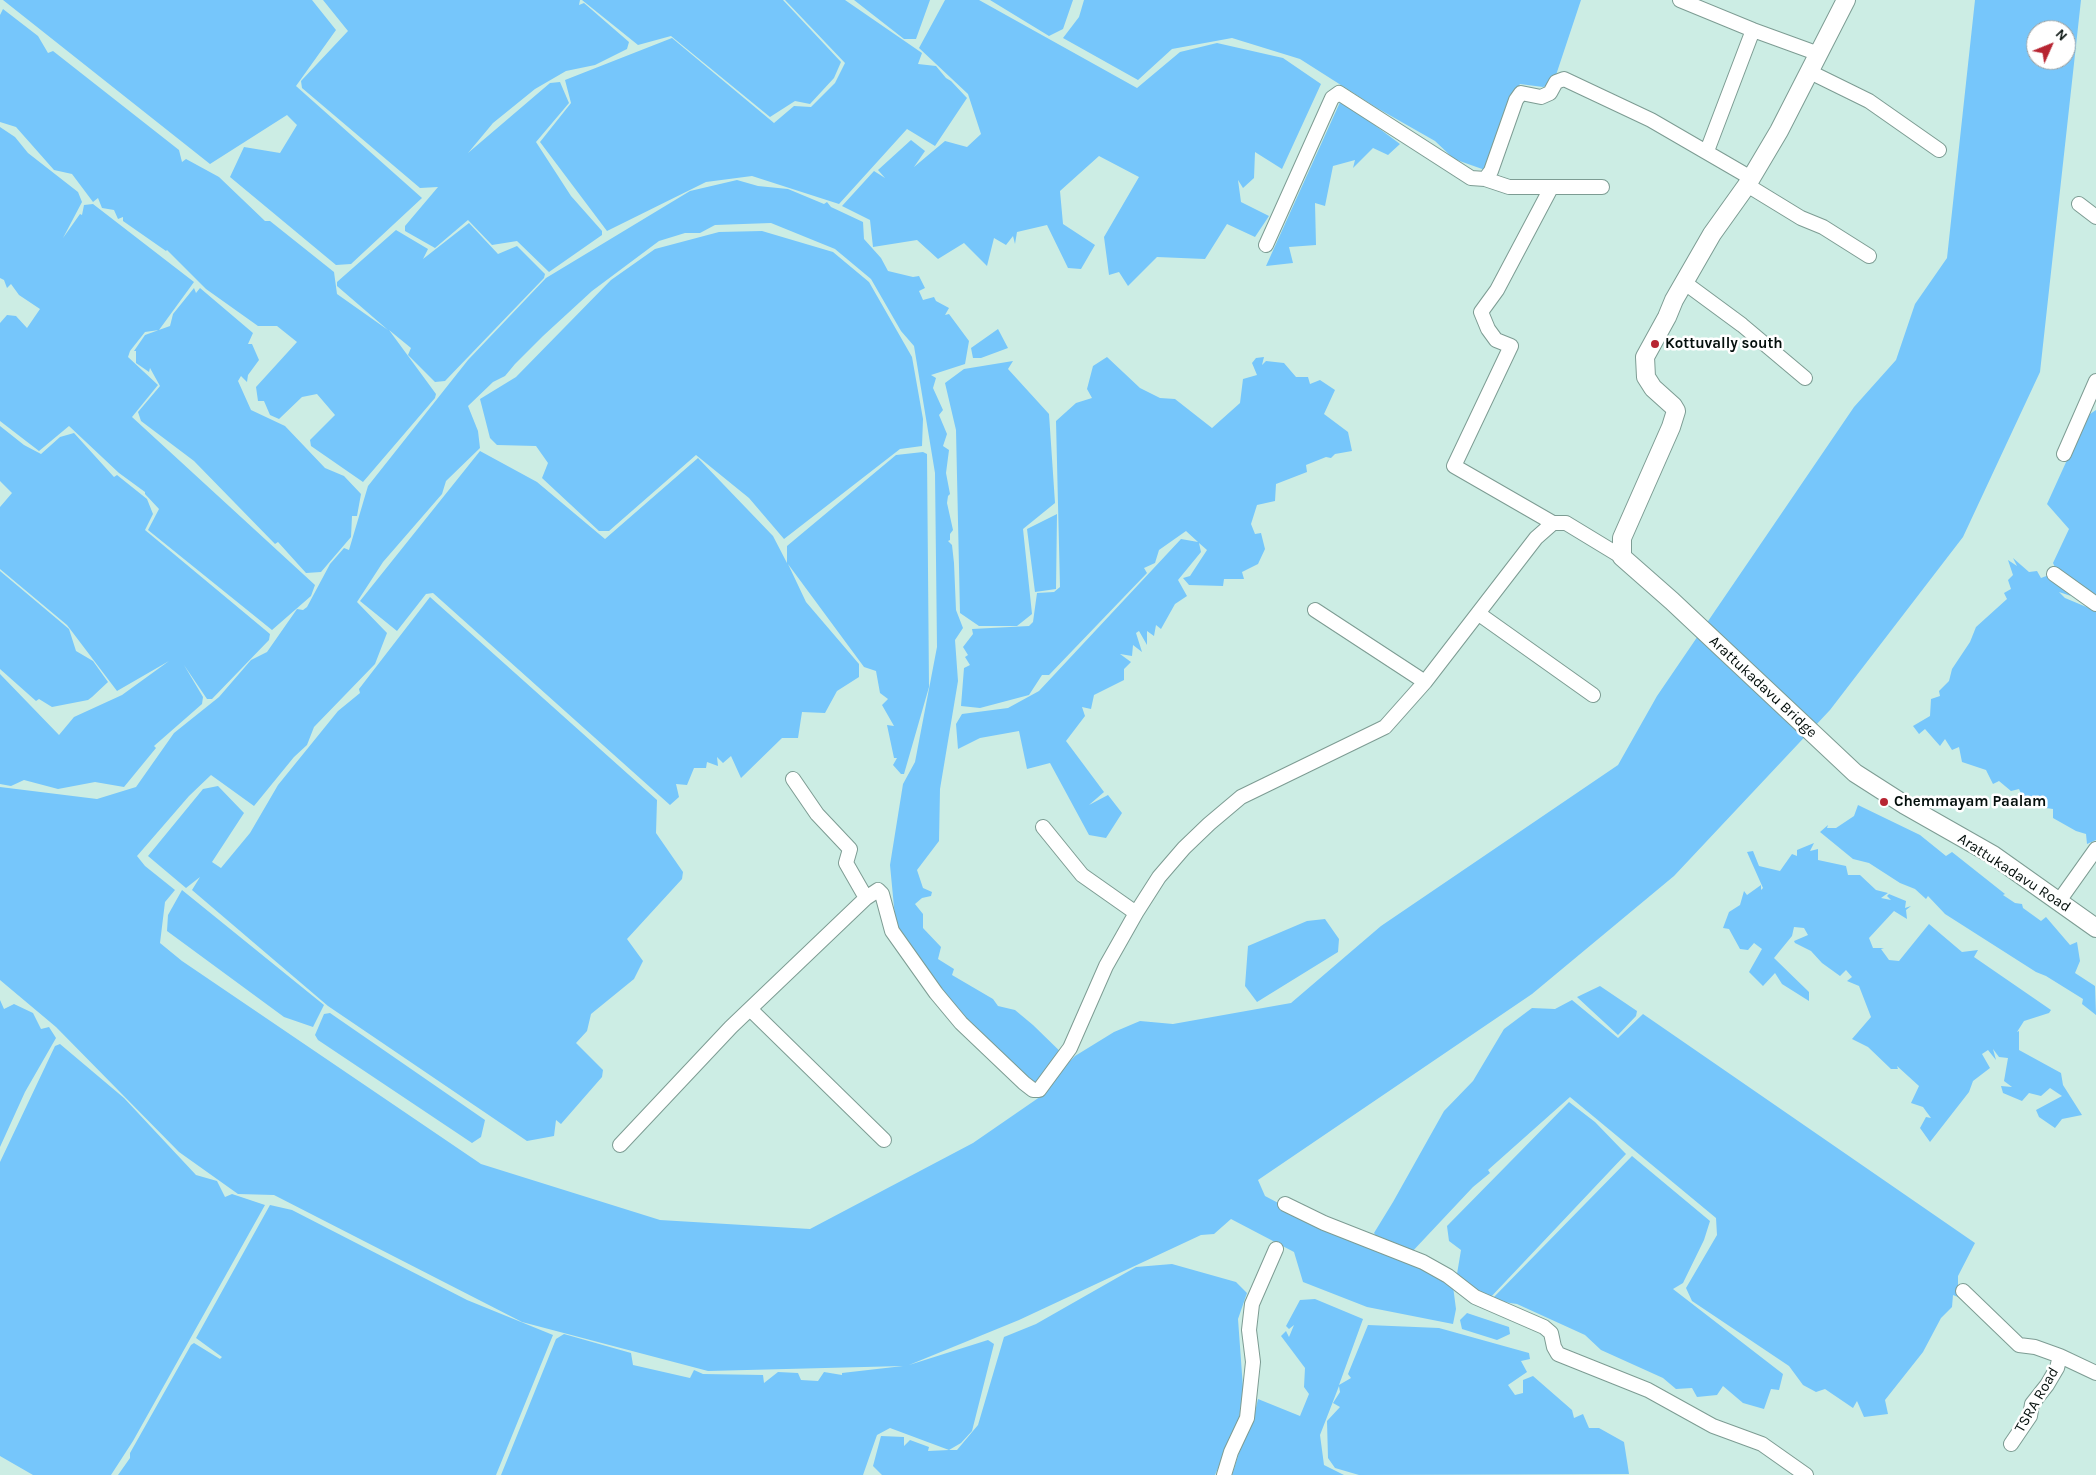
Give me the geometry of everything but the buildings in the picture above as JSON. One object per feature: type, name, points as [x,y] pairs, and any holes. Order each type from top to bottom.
[{"type":"main road","points":[[1622,556],[1622,538],[1671,427],[1676,411],[1653,388],[1646,377],[1645,357],[1674,300],[1686,283],[1712,234],[1749,181],[1779,131],[1846,0]]},
{"type":"main road","name":"Arattukadavu Bridge","points":[[1622,556],[1855,773]]},
{"type":"main road","name":"Arattukadavu Road","points":[[1855,773],[1905,805],[1992,855],[2096,928]]},
{"type":"street","points":[[1680,0],[1753,30],[1819,54]]},
{"type":"street","points":[[1707,151],[1753,30]]},
{"type":"street","points":[[1810,72],[1869,100],[1939,150]]},
{"type":"street","points":[[1485,179],[1491,171],[1516,100],[1521,93],[1541,96],[1550,93],[1556,82],[1564,79],[1652,120],[1707,151],[1801,218],[1823,227],[1869,256]]},
{"type":"street","points":[[1266,245],[1332,98],[1339,93],[1471,178],[1485,179],[1510,187],[1602,187]]},
{"type":"street","points":[[1551,188],[1497,290],[1481,312],[1488,329],[1496,340],[1511,346],[1454,466],[1553,523],[1566,523],[1622,556]]},
{"type":"street","points":[[2080,204],[2096,217]]},
{"type":"street","points":[[1686,283],[1742,325],[1805,378]]},
{"type":"street","points":[[2064,454],[2096,381]]},
{"type":"street","points":[[620,1145],[750,1009],[866,898],[878,890],[882,894],[892,932],[936,994],[961,1023],[1024,1084],[1033,1090],[1039,1090],[1070,1048],[1106,966],[1136,913],[1159,877],[1184,848],[1241,797],[1385,727],[1425,682],[1536,538],[1553,523]]},
{"type":"street","points":[[2054,574],[2096,604]]},
{"type":"street","points":[[1315,610],[1425,682]]},
{"type":"street","points":[[1479,614],[1593,695]]},
{"type":"street","points":[[793,779],[817,814],[850,848],[846,863],[866,898]]},
{"type":"street","points":[[1043,828],[1082,875],[1136,913]]},
{"type":"street","points":[[2059,901],[2096,849]]},
{"type":"street","points":[[750,1009],[884,1140]]},
{"type":"street","points":[[1285,1204],[1324,1223],[1423,1262],[1448,1276],[1475,1297],[1544,1327],[1551,1333],[1554,1347],[1558,1354],[1648,1390],[1713,1426],[1762,1444],[1806,1475]]},
{"type":"street","points":[[1224,1475],[1231,1452],[1247,1418],[1253,1362],[1249,1330],[1252,1304],[1276,1249]]},
{"type":"street","points":[[1964,1291],[2019,1345],[2035,1347],[2096,1372]]},
{"type":"street","name":"TSRA Road","points":[[2011,1444],[2030,1416],[2032,1404],[2057,1368],[2060,1356]]},
{"type":"water","points":[[3,0],[312,0],[336,30],[296,86],[422,198],[351,264],[336,265],[230,177],[244,147],[280,153],[297,125],[287,115],[210,164]]},
{"type":"water","points":[[323,0],[580,0],[579,5],[584,3],[629,42],[627,49],[595,65],[566,71],[535,89],[493,123],[468,153],[550,83],[560,82],[569,103],[536,142],[571,196],[602,231],[602,235],[549,272],[517,241],[492,245],[468,220],[435,248],[405,231],[405,226],[438,187],[420,188],[302,88],[301,81],[348,31]]},
{"type":"water","points":[[582,0],[783,0],[841,62],[834,78],[810,104],[795,101],[770,117],[671,36],[638,45]]},
{"type":"water","points":[[785,0],[845,0],[922,53],[918,64],[936,66],[967,98],[935,146],[907,129],[839,204],[752,176],[706,182],[607,231],[540,142],[571,103],[565,80],[672,38],[774,123],[794,106],[811,107],[835,83],[845,63]]},
{"type":"water","points":[[854,0],[930,0],[916,39],[904,39]]},
{"type":"water","points":[[945,0],[979,0],[1137,88],[1180,52],[1217,43],[1283,58],[1321,84],[1282,169],[1255,152],[1254,178],[1243,188],[1238,180],[1241,202],[1269,216],[1255,237],[1227,224],[1205,259],[1157,257],[1128,286],[1119,272],[1109,275],[1104,237],[1139,177],[1099,156],[1060,191],[1063,224],[1095,245],[1081,269],[1068,268],[1047,225],[1017,232],[1015,244],[1013,236],[1006,245],[994,238],[987,266],[964,243],[938,259],[917,240],[873,247],[870,220],[842,206],[874,171],[885,178],[878,170],[911,140],[925,151],[914,167],[945,141],[967,147],[981,134],[968,94],[919,48]]},
{"type":"water","points":[[990,0],[1073,0],[1063,29],[1049,36]]},
{"type":"water","points":[[1084,0],[1581,0],[1553,84],[1543,87],[1520,84],[1510,99],[1485,170],[1454,159],[1435,141],[1377,108],[1300,59],[1232,38],[1172,49],[1138,80],[1063,38],[1079,17]]},
{"type":"water","points":[[1975,0],[2081,0],[2076,45],[2076,20],[2026,20],[2026,70],[2073,70],[2040,372],[1963,537],[1830,710],[1674,876],[1532,994],[1258,1180],[1265,1196],[1324,1227],[1451,1271],[1456,1309],[1453,1324],[1367,1307],[1303,1282],[1294,1252],[1231,1219],[1214,1234],[1201,1235],[1019,1320],[909,1365],[988,1340],[994,1344],[972,1431],[961,1443],[949,1450],[890,1428],[877,1435],[863,1475],[501,1475],[556,1339],[564,1334],[631,1353],[633,1365],[690,1378],[694,1370],[703,1374],[763,1375],[764,1383],[778,1372],[798,1373],[801,1380],[818,1381],[824,1372],[842,1375],[842,1373],[903,1366],[708,1371],[522,1322],[274,1195],[238,1194],[179,1152],[56,1027],[0,980],[0,787],[97,799],[136,787],[174,733],[219,697],[251,660],[267,652],[297,609],[303,610],[307,607],[330,564],[344,548],[349,550],[368,486],[468,360],[546,278],[690,191],[737,180],[758,186],[788,189],[824,204],[827,202],[831,207],[863,222],[864,239],[881,258],[888,271],[913,277],[919,276],[925,288],[919,291],[923,300],[934,297],[936,301],[949,308],[945,315],[949,314],[969,341],[965,364],[931,375],[936,378],[933,388],[943,410],[939,415],[947,434],[943,446],[949,450],[946,473],[950,494],[947,503],[953,530],[948,541],[952,545],[956,610],[963,628],[955,640],[958,681],[940,789],[939,841],[917,870],[923,888],[932,892],[931,896],[922,898],[915,904],[923,914],[923,928],[941,947],[938,959],[954,969],[952,975],[993,999],[998,1006],[1015,1010],[1070,1061],[1114,1032],[1140,1021],[1173,1024],[1291,1003],[1381,926],[1618,765],[1657,696],[1854,407],[1896,360],[1915,304],[1947,258]],"holes":[[[771,223],[835,249],[871,279],[901,331],[914,346],[935,473],[937,647],[915,762],[903,784],[890,865],[896,928],[954,1011],[1027,1080],[1047,1092],[973,1143],[810,1229],[660,1220],[481,1164],[182,961],[160,943],[165,902],[175,890],[145,866],[137,856],[189,796],[211,775],[254,806],[294,757],[307,745],[314,727],[375,664],[387,633],[357,602],[383,562],[442,494],[446,481],[480,448],[478,431],[468,406],[493,382],[505,376],[543,336],[592,291],[659,241],[685,233],[700,233],[715,225]]]},
{"type":"water","points":[[3,9],[38,36],[48,53],[53,51],[179,150],[182,162],[186,159],[219,177],[265,221],[270,221],[334,272],[337,294],[388,330],[337,286],[337,282],[396,230],[428,249],[423,259],[469,223],[498,254],[517,246],[545,274],[544,278],[445,381],[435,382],[408,355],[411,348],[389,330],[436,394],[435,398],[363,482],[311,446],[310,440],[335,415],[317,394],[302,397],[279,419],[270,415],[264,401],[258,401],[256,387],[297,342],[277,326],[258,326],[206,289],[167,250],[123,221],[123,217],[118,219],[114,210],[102,208],[98,198],[93,202],[72,174],[54,170],[16,127],[0,122],[0,15]]},
{"type":"water","points":[[1341,100],[1400,144],[1388,155],[1373,148],[1353,168],[1355,160],[1333,166],[1325,206],[1315,203],[1316,245],[1289,247],[1293,263],[1266,266]]},
{"type":"water","points":[[0,127],[15,137],[28,153],[78,192],[82,202],[63,238],[80,214],[82,215],[84,205],[93,204],[194,282],[159,330],[145,332],[130,351],[128,357],[158,385],[132,417],[315,585],[311,596],[272,630],[148,530],[159,509],[145,492],[119,473],[69,426],[39,451],[0,421],[0,323],[7,315],[16,316],[27,328],[40,309],[19,295],[11,284],[7,288],[4,280],[0,278]]},
{"type":"water","points":[[762,231],[833,252],[869,282],[912,357],[923,419],[922,446],[900,449],[784,539],[749,498],[696,455],[609,531],[599,531],[542,478],[548,463],[536,446],[497,445],[490,438],[480,399],[516,377],[611,280],[655,249],[719,232]]},
{"type":"water","points":[[194,288],[196,293],[200,288],[253,333],[248,344],[252,344],[259,360],[248,375],[247,382],[241,376],[238,381],[251,410],[285,426],[325,468],[344,476],[361,494],[357,516],[352,516],[351,537],[321,572],[306,573],[278,542],[275,544],[194,461],[141,421],[138,412],[160,386],[150,368],[149,372],[136,363],[136,351],[134,351],[145,335],[170,326],[173,314]]},
{"type":"water","points":[[998,329],[1008,348],[981,358],[973,358],[971,348]]},
{"type":"water","points":[[1107,357],[1140,388],[1160,398],[1175,399],[1212,428],[1240,403],[1243,379],[1257,375],[1252,363],[1256,358],[1264,357],[1262,365],[1266,361],[1284,363],[1296,377],[1308,377],[1310,384],[1320,380],[1335,390],[1324,414],[1348,432],[1352,451],[1335,454],[1331,458],[1326,457],[1306,465],[1307,472],[1276,484],[1275,501],[1257,505],[1251,524],[1255,534],[1261,533],[1265,549],[1258,564],[1242,572],[1244,579],[1224,579],[1223,586],[1189,585],[1183,578],[1190,576],[1207,550],[1199,543],[1201,552],[1178,580],[1187,596],[1175,604],[1161,629],[1156,625],[1154,636],[1147,631],[1147,645],[1139,631],[1136,633],[1142,652],[1133,645],[1132,656],[1120,654],[1131,662],[1124,669],[1124,680],[1094,695],[1091,709],[1082,707],[1085,716],[1066,741],[1104,792],[1089,805],[1108,795],[1122,813],[1106,838],[1089,835],[1050,763],[1027,769],[1019,731],[980,738],[958,749],[956,724],[962,714],[1008,708],[1039,691],[1181,539],[1198,542],[1186,531],[1159,550],[1155,563],[1144,568],[1147,573],[1049,675],[1042,675],[1029,695],[980,708],[961,706],[964,668],[970,665],[965,657],[968,655],[963,647],[973,634],[972,629],[1029,626],[1033,622],[1037,593],[1054,592],[1060,587],[1056,421],[1076,403],[1092,398],[1087,389],[1093,366]]},
{"type":"water","points":[[1013,361],[1008,369],[1049,414],[1055,503],[1023,529],[1032,614],[1017,626],[979,626],[960,613],[956,430],[945,383],[964,369]]},
{"type":"water","points":[[2096,410],[2096,598],[2059,576],[2053,563],[2069,529],[2047,504],[2087,416]]},
{"type":"water","points":[[0,426],[24,445],[41,454],[60,437],[74,433],[114,477],[117,475],[147,499],[153,514],[145,530],[270,634],[269,640],[212,699],[207,699],[184,665],[203,697],[202,704],[154,746],[156,748],[124,787],[95,782],[58,789],[24,780],[11,786],[0,784],[0,674],[59,735],[74,717],[122,695],[169,661],[117,691],[67,625],[0,569],[0,507],[12,493],[0,481]]},
{"type":"water","points":[[480,451],[537,482],[605,539],[698,458],[773,536],[787,563],[787,546],[896,455],[923,452],[927,454],[929,687],[904,774],[901,774],[893,765],[897,758],[894,758],[887,725],[894,726],[882,705],[888,699],[880,693],[876,671],[864,667],[788,564],[806,602],[859,664],[859,677],[837,691],[825,713],[802,712],[798,738],[782,738],[741,778],[731,756],[723,763],[717,757],[718,766],[707,762],[706,768],[694,768],[687,785],[676,784],[679,797],[670,805],[433,593],[426,594],[397,631],[360,601]]},
{"type":"water","points":[[1057,514],[1056,589],[1035,592],[1027,529]]},
{"type":"water","points":[[2013,558],[2029,572],[2037,571],[2041,578],[2049,575],[2050,581],[2053,580],[2071,596],[2059,592],[2065,598],[2096,611],[2096,840],[2087,844],[2086,834],[2076,831],[2053,818],[2053,809],[2046,808],[2036,796],[2025,802],[2019,789],[2011,791],[1999,781],[1993,784],[1986,770],[1962,762],[1959,747],[1952,750],[1945,739],[1940,746],[1925,729],[1919,734],[1913,726],[1930,716],[1931,699],[1940,696],[1939,691],[1949,681],[1952,669],[1970,642],[1976,627],[2007,599],[2004,593],[2011,589],[2008,580],[2013,575],[2008,560],[2017,566]]},
{"type":"water","points":[[0,571],[69,629],[76,651],[93,661],[108,682],[88,700],[52,707],[39,699],[36,701],[0,669]]},
{"type":"water","points":[[430,597],[657,800],[656,833],[683,872],[682,879],[627,939],[643,961],[634,979],[591,1014],[587,1031],[576,1043],[603,1070],[602,1077],[561,1124],[556,1120],[554,1136],[527,1141],[328,1006],[192,890],[200,877],[186,888],[148,856],[203,789],[218,786],[244,813],[212,862],[221,868],[250,833],[278,785],[338,711],[360,693],[359,689]]},
{"type":"water","points":[[1858,805],[1920,835],[1946,856],[1952,852],[2005,894],[2003,895],[2015,903],[2022,904],[2023,908],[2041,921],[2046,917],[2070,945],[2077,942],[2080,961],[2075,973],[2095,986],[2096,1015],[2082,1004],[2083,999],[2046,976],[2036,972],[1945,914],[1928,896],[1926,899],[1915,889],[1900,883],[1869,863],[1853,859],[1820,832],[1828,825],[1827,828],[1836,828],[1854,816]]},
{"type":"water","points":[[1814,843],[1810,851],[1818,849],[1818,860],[1846,866],[1848,875],[1860,875],[1876,890],[1888,893],[1881,898],[1891,900],[1887,896],[1889,894],[1906,901],[1905,908],[1911,906],[1906,910],[1907,919],[1894,911],[1869,938],[1873,948],[1884,948],[1881,949],[1889,960],[1899,961],[1929,924],[1962,952],[1978,950],[1974,957],[2051,1010],[2049,1013],[2024,1021],[2017,1032],[2019,1031],[2019,1050],[2061,1073],[2063,1085],[2082,1115],[2062,1119],[2055,1128],[2039,1117],[2036,1110],[2062,1096],[2050,1088],[2041,1096],[2029,1093],[2022,1101],[2003,1093],[2001,1086],[2012,1087],[2004,1081],[2008,1058],[1999,1057],[1993,1049],[1996,1060],[1988,1050],[1982,1054],[1990,1068],[1973,1081],[1969,1092],[1930,1142],[1920,1128],[1926,1117],[1931,1118],[1923,1107],[1911,1103],[1919,1086],[1897,1066],[1898,1069],[1891,1069],[1868,1047],[1852,1039],[1871,1017],[1859,986],[1847,981],[1852,977],[1846,970],[1840,976],[1822,963],[1811,951],[1795,943],[1794,941],[1808,935],[1804,928],[1794,927],[1792,936],[1774,958],[1809,992],[1809,1001],[1782,984],[1775,973],[1763,986],[1749,972],[1762,949],[1754,943],[1748,950],[1740,949],[1729,929],[1723,928],[1729,912],[1740,905],[1744,891],[1747,895],[1761,885],[1761,890],[1763,888],[1747,852],[1753,851],[1759,866],[1780,871],[1792,854],[1797,856],[1797,850]]},
{"type":"water","points":[[182,890],[324,1005],[313,1027],[284,1017],[167,931],[168,915]]},
{"type":"water","points":[[1325,919],[1339,939],[1338,952],[1257,1002],[1245,986],[1248,946],[1307,921]]},
{"type":"water","points":[[1600,986],[1637,1011],[1636,1016],[1618,1035],[1577,997]]},
{"type":"water","points":[[0,1000],[4,1009],[14,1004],[33,1013],[41,1029],[49,1027],[56,1038],[25,1092],[0,1147]]},
{"type":"water","points":[[1572,1000],[1618,1038],[1643,1014],[1975,1243],[1958,1276],[1958,1297],[1953,1295],[1952,1307],[1941,1318],[1923,1352],[1885,1400],[1888,1414],[1864,1417],[1857,1401],[1853,1408],[1825,1389],[1816,1392],[1803,1385],[1789,1366],[1692,1301],[1686,1288],[1717,1235],[1716,1218],[1570,1097],[1488,1170],[1490,1173],[1473,1187],[1410,1254],[1382,1244],[1374,1233],[1444,1111],[1473,1081],[1504,1029],[1532,1008],[1555,1009]]},
{"type":"water","points":[[330,1013],[485,1120],[481,1137],[472,1143],[318,1040],[315,1035],[324,1014]]},
{"type":"water","points":[[60,1044],[124,1098],[196,1175],[217,1181],[225,1197],[232,1194],[265,1205],[133,1441],[111,1475],[33,1475],[0,1456],[0,1162],[55,1046]]},
{"type":"water","points":[[1569,1102],[1595,1122],[1626,1154],[1489,1299],[1459,1286],[1457,1274],[1461,1250],[1449,1241],[1447,1226]]},
{"type":"water","points":[[1632,1156],[1710,1221],[1704,1240],[1683,1283],[1673,1289],[1783,1374],[1779,1390],[1771,1389],[1764,1409],[1743,1403],[1723,1386],[1717,1395],[1697,1397],[1692,1388],[1676,1389],[1663,1378],[1601,1350],[1585,1335],[1517,1304],[1491,1300]]},
{"type":"water","points":[[270,1205],[292,1210],[467,1300],[553,1335],[496,1475],[118,1475],[130,1458],[130,1453],[191,1345],[194,1343],[220,1359],[222,1357],[196,1338]]},
{"type":"water","points":[[1172,1264],[1236,1282],[1247,1293],[1238,1319],[1243,1388],[1239,1420],[1215,1475],[882,1475],[873,1466],[881,1436],[904,1437],[904,1446],[910,1440],[929,1447],[928,1451],[957,1450],[978,1425],[1004,1337],[1036,1324],[1136,1267]]},
{"type":"water","points":[[1315,1299],[1363,1319],[1339,1385],[1351,1378],[1348,1374],[1368,1325],[1439,1328],[1529,1353],[1530,1359],[1521,1361],[1527,1372],[1508,1385],[1515,1395],[1523,1393],[1523,1380],[1533,1376],[1572,1410],[1574,1418],[1583,1414],[1589,1428],[1599,1428],[1624,1442],[1629,1474],[1359,1475],[1335,1468],[1328,1458],[1327,1421],[1340,1407],[1333,1403],[1340,1392],[1339,1386],[1320,1435],[1324,1465],[1344,1475],[1232,1475],[1244,1437],[1252,1424],[1258,1399],[1300,1416],[1309,1394],[1304,1387],[1305,1368],[1281,1336],[1286,1331],[1289,1337],[1294,1325],[1289,1329],[1286,1326],[1300,1300]]},
{"type":"water","points":[[1467,1313],[1509,1327],[1510,1334],[1497,1340],[1462,1329],[1460,1320]]},
{"type":"place","name":"Kottuvally south","points":[[1655,344]]},
{"type":"place","name":"Chemmayam Paalam","points":[[1884,802]]}]
